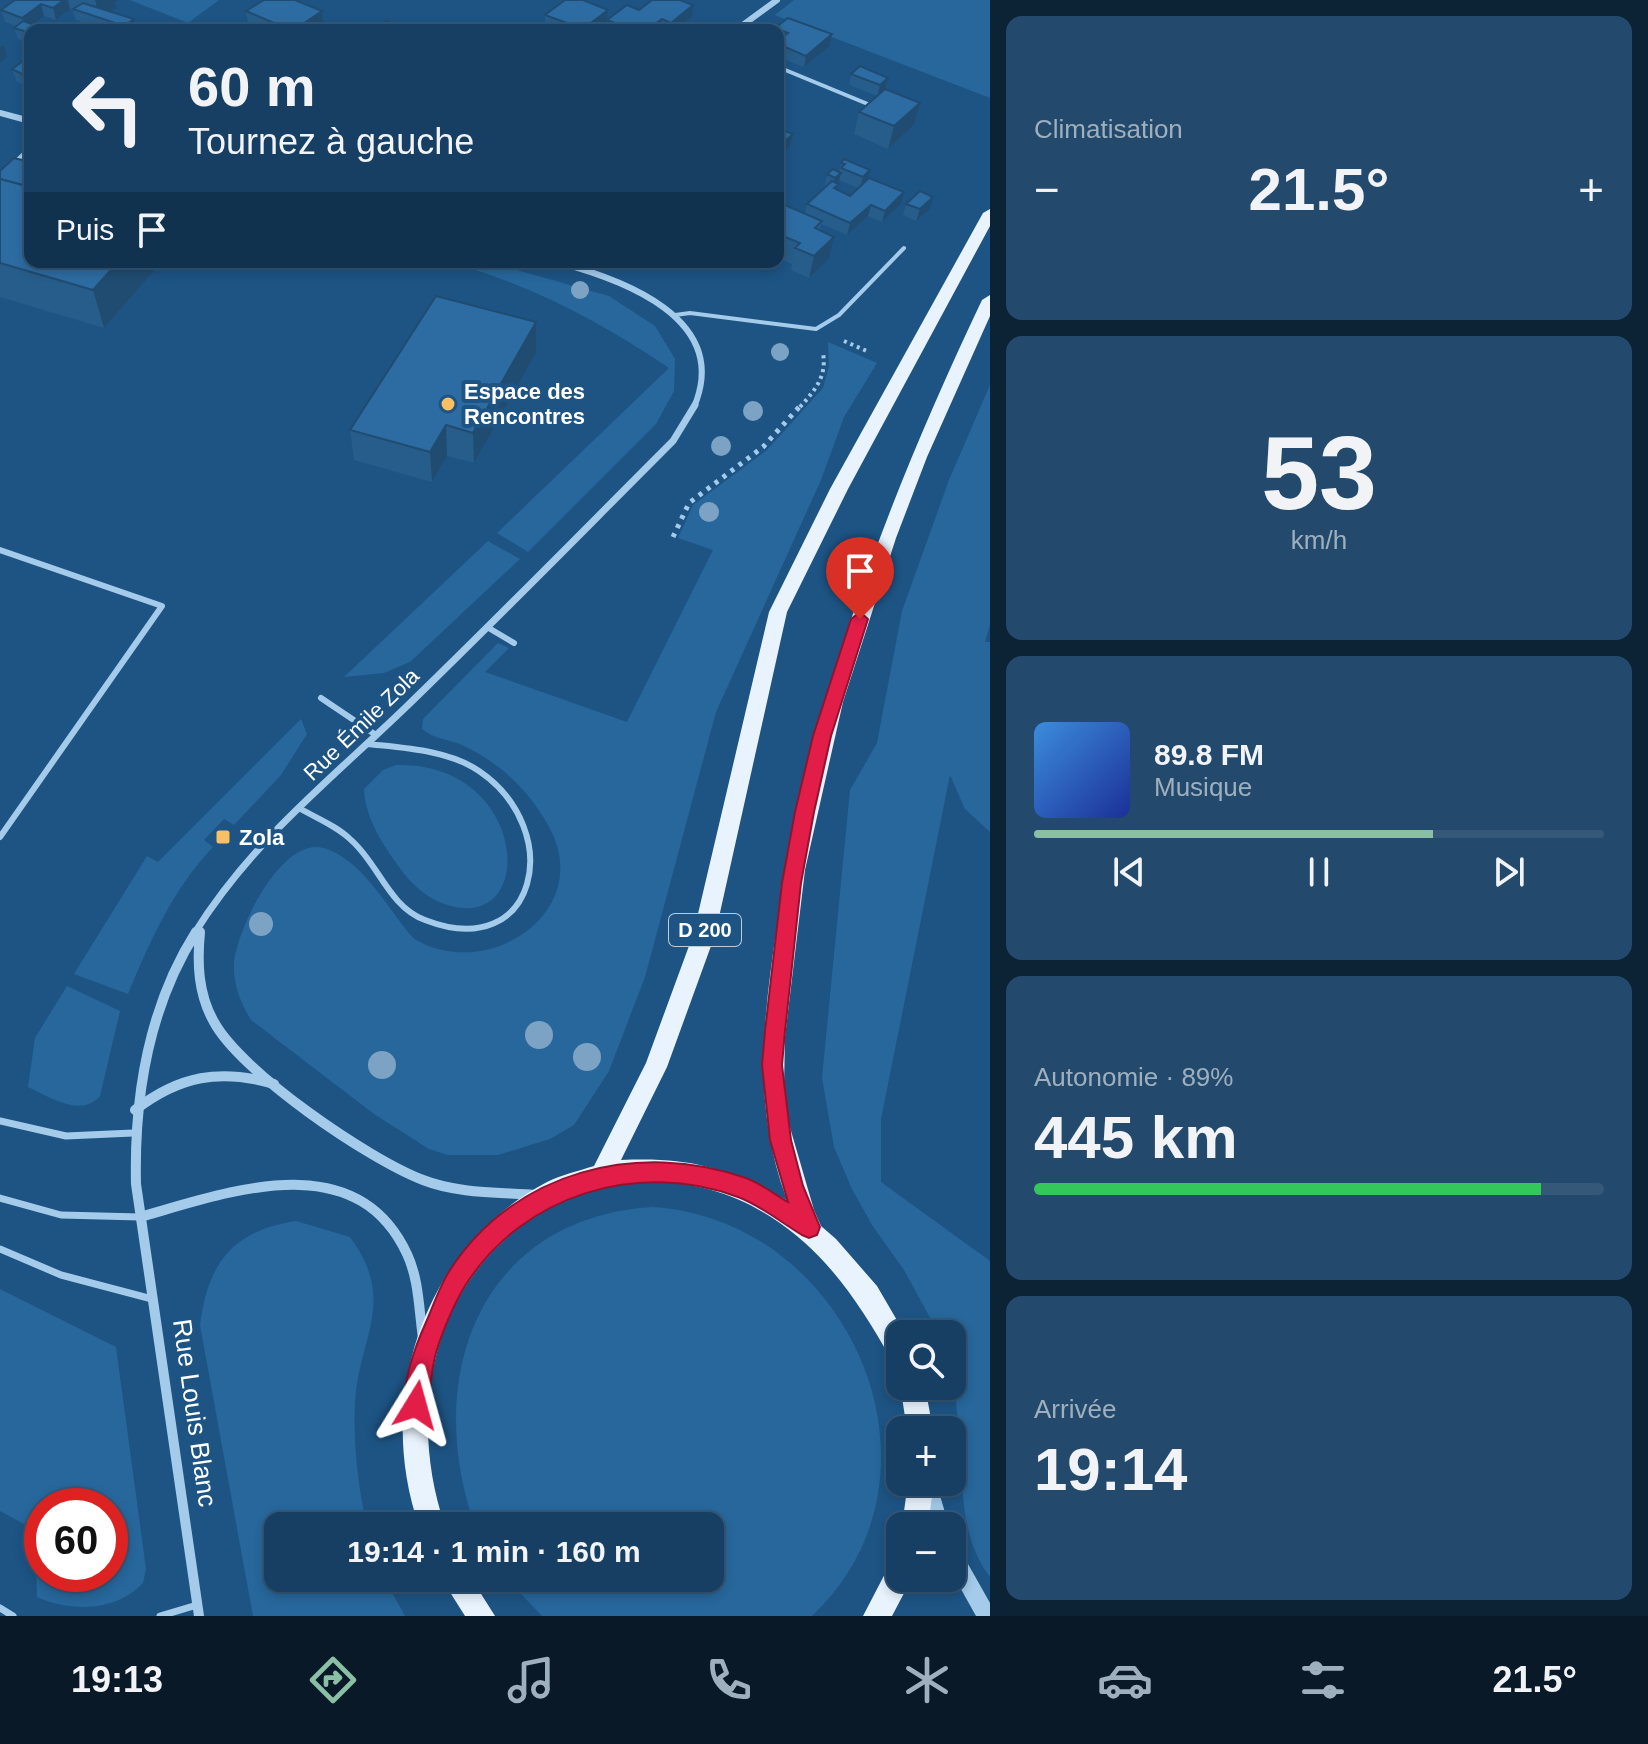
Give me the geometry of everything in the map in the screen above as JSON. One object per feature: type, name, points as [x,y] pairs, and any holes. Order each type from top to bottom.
[{"type":"main road","name":"D 200","points":[[601,1176],[656,1067],[704,935],[778,612],[852,465],[990,213]]},
{"type":"main road","points":[[809,1227],[785,1161],[772,1065],[799,839],[825,724],[875,576],[990,300]]},
{"type":"main road","points":[[428,1512],[421,1488],[415,1432],[424,1352],[444,1302],[471,1258],[506,1223],[546,1195],[601,1176],[648,1170],[696,1174],[744,1188],[809,1227],[862,1282],[886,1325]]},
{"type":"main road","points":[[465,1592],[481,1616]]},
{"type":"main road","points":[[877,1616],[890,1592]]},
{"type":"street","points":[[744,24],[777,0]]},
{"type":"street","points":[[0,113],[24,119]]},
{"type":"street","name":"Rue Émile Zola","points":[[140,1217],[133,1133],[154,1023],[177,966],[242,865],[487,627],[673,441],[695,414],[702,383],[702,363],[689,334],[675,315],[632,286],[576,268]]},
{"type":"street","points":[[200,929],[198,976],[212,1019],[236,1050],[282,1087],[399,1170],[446,1186],[546,1195]]},
{"type":"street","points":[[135,1110],[166,1085],[183,1078],[234,1075],[282,1087]]},
{"type":"street","points":[[140,1217],[264,1187],[295,1184],[341,1188],[379,1212],[392,1226],[407,1253],[424,1352]]},
{"type":"street","name":"Rue Louis Blanc","points":[[140,1217],[198,1610]]},
{"type":"street","points":[[966,1579],[987,1616]]},
{"type":"lane","points":[[784,69],[875,107]]},
{"type":"lane","points":[[8,170],[24,153]]},
{"type":"lane","points":[[15,161],[24,163]]},
{"type":"lane","points":[[675,315],[690,313],[805,330],[824,326],[839,315],[904,248]]},
{"type":"lane","points":[[0,550],[162,606],[0,837]]},
{"type":"lane","points":[[487,627],[514,643]]},
{"type":"lane","points":[[321,698],[376,735]]},
{"type":"lane","points":[[299,808],[350,839],[407,910],[420,919],[440,927],[464,929],[488,927],[509,915],[533,874],[534,855],[531,837],[511,798],[478,770],[451,758],[367,744]]},
{"type":"lane","points":[[0,1121],[43,1136],[74,1139],[133,1133]]},
{"type":"lane","points":[[0,1198],[61,1215],[140,1217]]},
{"type":"lane","points":[[0,1249],[61,1275],[153,1300]]},
{"type":"lane","points":[[0,1608],[13,1616]]},
{"type":"lane","points":[[160,1616],[198,1610]]},
{"type":"path","points":[[673,537],[689,503],[763,447],[819,386],[825,364],[822,351],[805,330]]},
{"type":"shaded area","points":[[130,0],[219,0],[188,23]]},
{"type":"shaded area","points":[[794,0],[990,0],[990,98],[775,15]]},
{"type":"shaded area","points":[[467,268],[510,268],[609,296],[655,326],[675,359],[674,391],[656,424],[528,552],[497,533],[669,368],[562,305]]},
{"type":"shaded area","points":[[828,342],[877,363],[844,417],[821,480],[716,712],[645,977],[609,1071],[574,1125],[550,1139],[498,1155],[448,1155],[429,1149],[374,1114],[251,1020],[238,993],[234,963],[243,929],[253,908],[264,888],[293,856],[308,848],[324,848],[338,854],[363,874],[413,938],[442,950],[472,952],[501,946],[526,932],[546,912],[558,887],[560,858],[549,827],[512,778],[476,752],[422,729],[423,719],[498,643],[509,648],[485,672],[627,722],[713,550],[678,538],[693,505],[767,450],[823,388],[829,366]]},
{"type":"shaded area","points":[[990,385],[990,625],[985,642],[990,642],[990,832],[965,809],[950,775],[881,1119],[881,1182],[990,1261],[990,1577],[972,1544],[964,1508],[966,1416],[957,1416],[956,1400],[966,1400],[966,1320],[931,1320],[904,1270],[872,1225],[834,1147],[822,1078],[850,790],[877,743],[902,611],[949,480]]},
{"type":"shaded area","points":[[488,541],[520,559],[410,662],[384,673],[344,677]]},
{"type":"shaded area","points":[[301,719],[307,734],[281,775],[234,825],[224,819],[204,840],[213,847],[174,898],[128,994],[74,974],[147,856],[158,862]]},
{"type":"shaded area","points":[[396,765],[440,771],[472,789],[494,814],[506,843],[507,870],[498,893],[479,906],[451,906],[430,897],[407,877],[383,843],[365,800],[364,789],[383,770]]},
{"type":"shaded area","points":[[67,986],[120,1011],[100,1096],[84,1105],[65,1104],[28,1087],[35,1038]]},
{"type":"shaded area","points":[[652,1207],[722,1222],[782,1256],[829,1305],[862,1364],[879,1428],[878,1495],[856,1559],[812,1616],[542,1616],[519,1592],[724,1592],[724,1512],[471,1512],[460,1468],[456,1413],[463,1361],[479,1314],[507,1273],[544,1240],[593,1218]]},
{"type":"shaded area","points":[[296,1221],[350,1237],[364,1260],[373,1301],[355,1403],[357,1465],[364,1512],[264,1512],[264,1592],[392,1592],[405,1616],[253,1616],[200,1325],[209,1284],[217,1267],[240,1242],[274,1226]]},
{"type":"shaded area","points":[[0,1289],[116,1347],[146,1569],[143,1583],[120,1600],[93,1606],[64,1605],[37,1597],[37,1592],[128,1592],[128,1488],[24,1488],[24,1524],[0,1511]]},
{"type":"building","points":[[15,0],[64,0],[53,8],[41,4],[22,18],[1,10]]},
{"type":"building","points":[[264,0],[295,0],[322,11],[303,24],[276,24],[246,11]]},
{"type":"building","points":[[565,0],[583,0],[608,10],[590,24],[569,24],[545,15]]},
{"type":"building","points":[[652,0],[680,0],[693,5],[671,23],[662,19],[655,24],[617,24],[607,20],[627,5],[639,10]]},
{"type":"building","points":[[83,3],[134,19],[127,24],[118,24],[73,9]]},
{"type":"building","points":[[788,18],[832,34],[806,56],[784,47],[784,36],[788,33],[784,31],[784,24],[780,24]]},
{"type":"building","points":[[23,21],[32,24],[24,24],[24,31],[14,28]]},
{"type":"building","points":[[24,60],[24,75],[12,69]]},
{"type":"building","points":[[860,66],[888,78],[880,85],[851,74]]},
{"type":"building","points":[[885,89],[920,103],[894,126],[859,112]]},
{"type":"building","points":[[784,131],[793,134],[784,142]]},
{"type":"building","points":[[14,158],[24,160],[24,185],[0,179],[0,171]]},
{"type":"building","points":[[844,159],[870,170],[863,177],[841,168],[845,164],[841,163]]},
{"type":"building","points":[[833,169],[841,173],[835,178],[827,174]]},
{"type":"building","points":[[869,178],[904,192],[885,211],[871,205],[850,223],[807,204],[832,181],[839,184],[834,188],[850,196]]},
{"type":"building","points":[[0,179],[24,185],[24,268],[113,268],[93,290],[0,263]]},
{"type":"building","points":[[920,191],[933,197],[920,209],[906,204]]},
{"type":"building","points":[[784,205],[822,221],[815,228],[834,237],[814,256],[795,248],[800,243],[784,236]]},
{"type":"building","name":"Espace des Rencontres","points":[[436,296],[536,322],[473,433],[446,425],[430,452],[350,430]]},
{"type":"place","name":"Espace des Rencontres","points":[[448,404]]},
{"type":"place","name":"Zola","points":[[223,837]]},
{"type":"route","points":[[416,1405],[424,1352],[433,1326],[457,1279],[488,1239],[526,1207],[546,1195],[601,1176],[648,1170],[672,1171],[696,1174],[744,1188],[809,1227],[785,1161],[776,1115],[772,1065],[792,883],[804,812],[832,701],[860,619]]}]
